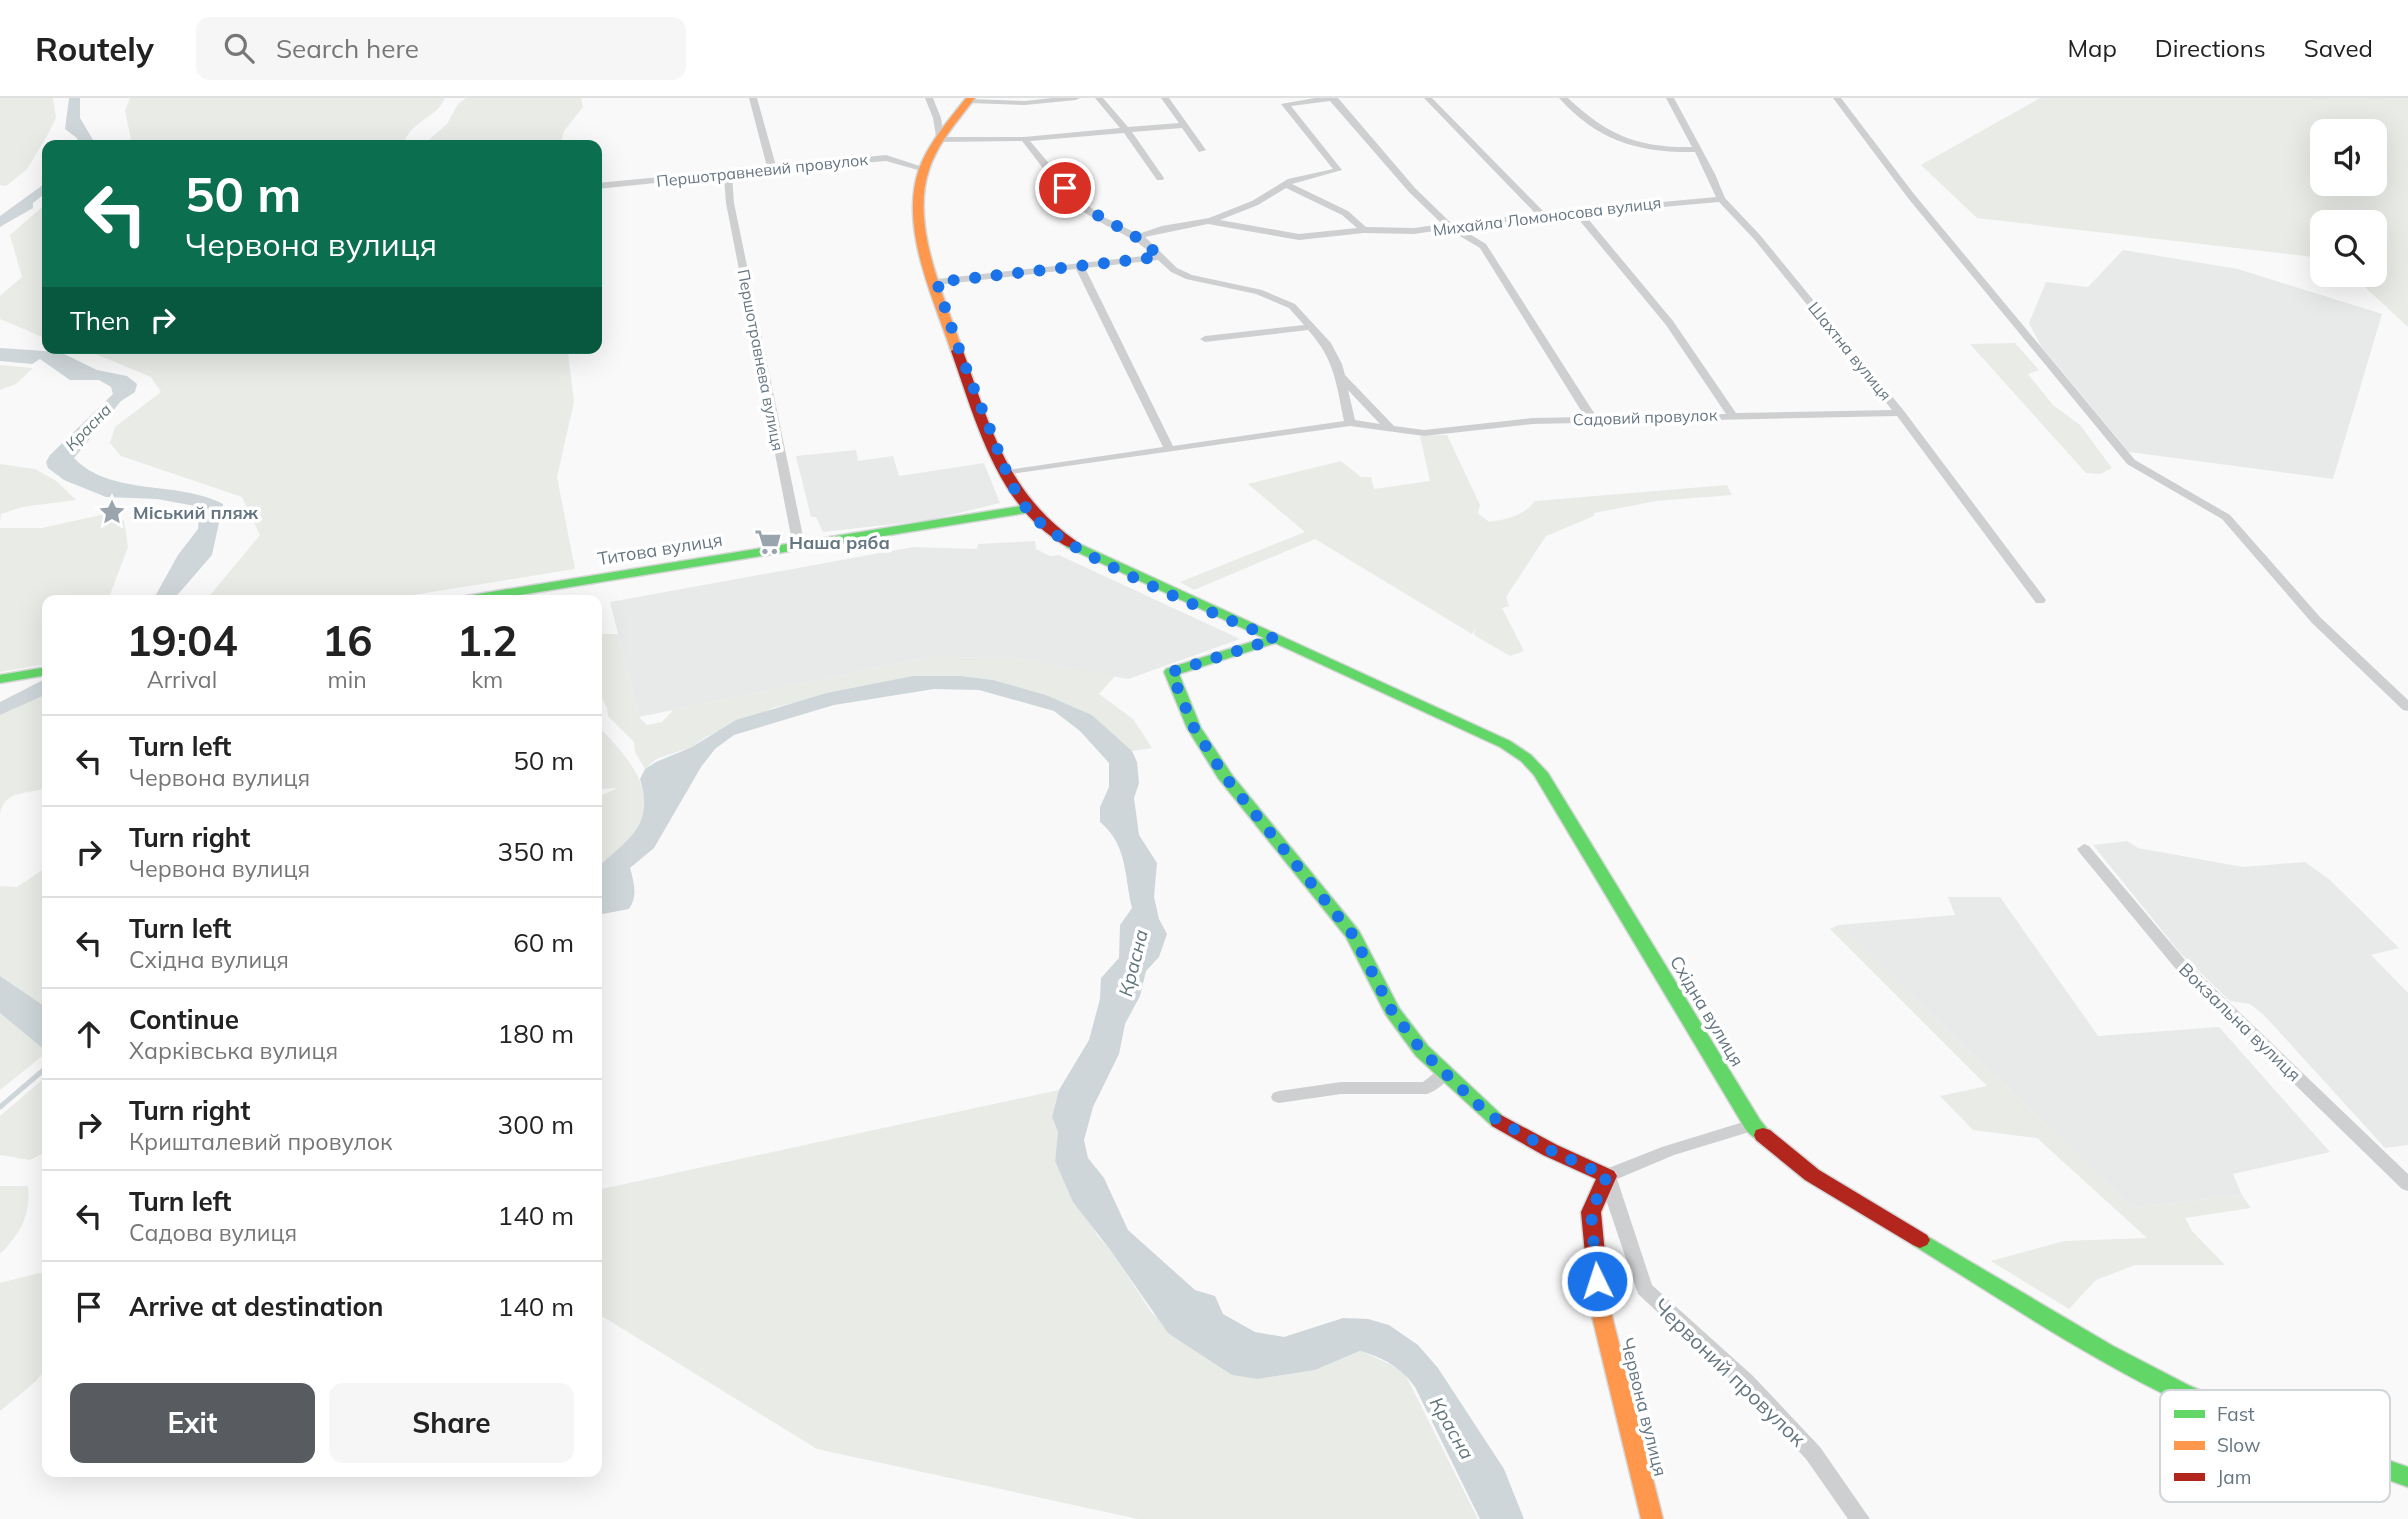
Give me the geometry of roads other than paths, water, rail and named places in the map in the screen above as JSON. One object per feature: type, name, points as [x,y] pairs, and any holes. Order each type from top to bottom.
[{"type":"main road","name":"Східна вулиця","points":[[969,99],[940,140],[925,169],[918,205],[937,282],[966,370],[1007,472],[1027,509],[1045,528],[1099,559],[1505,744],[1526,758],[1540,773],[1753,1125],[1781,1152],[1846,1197],[2140,1372],[2178,1390]]},
{"type":"main road","name":"Титова вулиця","points":[[497,595],[1027,509]]},
{"type":"main road","points":[[1275,639],[1171,672],[1194,728],[1226,778],[1353,935],[1392,1011],[1444,1074],[1489,1115],[1550,1150],[1607,1176]]},
{"type":"main road","points":[[0,679],[42,672]]},
{"type":"main road","name":"Червона вулиця","points":[[1607,1176],[1591,1212],[1598,1304],[1652,1519]]},
{"type":"main road","name":"Східна вулиця","points":[[2390,1470],[2408,1477]]},
{"type":"street","points":[[752,98],[772,169]]},
{"type":"street","points":[[929,98],[937,118],[940,140],[1024,139],[1183,125]]},
{"type":"street","points":[[969,99],[1025,103],[1076,98]]},
{"type":"street","points":[[1099,98],[1127,131],[1160,178]]},
{"type":"street","points":[[1165,98],[1202,150]]},
{"type":"street","points":[[1136,237],[1162,229],[1208,221],[1255,203],[1300,178],[1338,170],[1285,104],[1333,98],[1391,168],[1449,226],[1483,246],[1592,419]]},
{"type":"street","points":[[1428,98],[1542,215]]},
{"type":"street","points":[[1563,98],[1594,127],[1621,140],[1658,151],[1698,149]]},
{"type":"street","name":"Шахтна вулиця","points":[[1670,98],[1721,199],[1757,237],[1900,413],[2040,600]]},
{"type":"street","points":[[1837,98],[1911,196],[2131,462],[2226,517],[2316,620],[2408,706]]},
{"type":"street","points":[[1007,472],[1350,424],[1341,377],[1327,345],[1292,306],[1259,292],[1189,277],[1159,257],[1149,245],[1088,212],[1024,139]]},
{"type":"street","name":"Першотравневий провулок","points":[[602,186],[886,158],[925,169]]},
{"type":"street","name":"Першотравнева вулиця","points":[[729,173],[730,202],[799,546]]},
{"type":"street","points":[[1286,184],[1345,213],[1369,231]]},
{"type":"street","name":"Михайла Ломоносова вулиця","points":[[1208,221],[1299,237],[1441,229],[1542,215],[1721,199]]},
{"type":"street","points":[[1577,212],[1670,323],[1732,415]]},
{"type":"street","points":[[937,282],[1159,257]]},
{"type":"street","points":[[1080,268],[1169,448]]},
{"type":"street","points":[[1205,339],[1311,327]]},
{"type":"street","points":[[1341,377],[1391,429]]},
{"type":"street","name":"Садовий провулок","points":[[1350,424],[1424,433],[1521,422],[1592,419],[1900,413]]},
{"type":"street","name":"Вокзальна вулиця","points":[[2084,849],[2180,964],[2408,1184]]},
{"type":"street","points":[[1279,1097],[1341,1088],[1427,1088],[1444,1074]]},
{"type":"street","points":[[1607,1176],[1668,1151],[1753,1125]]},
{"type":"street","name":"Червоний провулок","points":[[1607,1176],[1644,1289],[1746,1382],[1813,1453],[1860,1519]]},
{"type":"water","points":[[69,98],[80,98],[80,118],[93,140],[78,140],[65,129]]},
{"type":"water","points":[[42,186],[42,196],[33,203],[33,208],[0,227],[0,216]]},
{"type":"water","name":"Красна","points":[[0,348],[64,354],[97,370],[127,376],[137,384],[135,392],[121,401],[74,458],[89,470],[107,478],[186,492],[223,504],[212,555],[177,595],[156,595],[178,555],[198,529],[199,512],[195,506],[157,499],[106,497],[64,480],[48,468],[46,462],[113,394],[111,387],[99,380],[70,380],[40,359],[32,364],[0,361]]},
{"type":"water","name":"Красна","points":[[913,676],[961,676],[993,680],[1046,695],[1092,715],[1132,751],[1137,762],[1139,783],[1134,798],[1139,835],[1157,863],[1154,897],[1159,919],[1167,934],[1159,957],[1146,971],[1140,996],[1125,1024],[1119,1054],[1093,1107],[1084,1140],[1088,1158],[1104,1178],[1128,1230],[1195,1290],[1215,1296],[1223,1314],[1255,1332],[1284,1337],[1343,1318],[1368,1319],[1389,1325],[1418,1345],[1438,1368],[1504,1469],[1524,1519],[1480,1519],[1415,1387],[1404,1374],[1384,1360],[1360,1351],[1315,1370],[1257,1379],[1232,1375],[1168,1333],[1073,1202],[1055,1161],[1058,1132],[1052,1117],[1059,1090],[1089,1040],[1100,999],[1101,978],[1119,958],[1120,925],[1132,908],[1120,851],[1116,841],[1100,822],[1100,807],[1109,787],[1109,763],[1080,731],[1054,711],[979,690],[934,689],[834,705],[734,735],[715,749],[701,767],[654,848],[630,868],[634,894],[629,909],[602,914],[602,863],[628,839],[641,820],[644,795],[640,779],[645,769],[692,747],[736,720],[827,693]]},
{"type":"water","points":[[42,681],[42,696],[0,715],[0,702]]},
{"type":"water","points":[[0,976],[42,1005],[42,1048],[0,1013]]},
{"type":"waterway","points":[[0,1107],[42,1071]]},
{"type":"place","name":"Міський пляж","points":[[112,512]]},
{"type":"place","name":"Наша ряба","points":[[768,542]]}]
